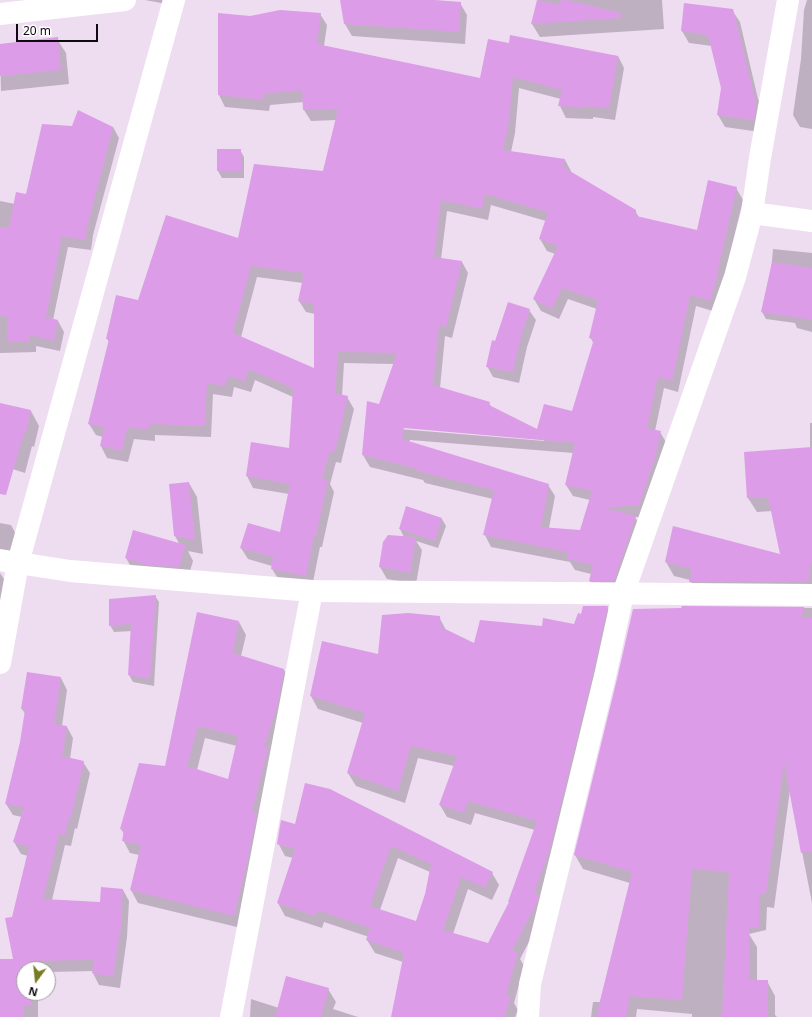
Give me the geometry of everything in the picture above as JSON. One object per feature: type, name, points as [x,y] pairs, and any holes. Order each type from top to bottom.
[{"type":"street","points":[[0,14],[126,0]]},
{"type":"street","points":[[0,662],[9,561],[174,0]]},
{"type":"street","points":[[528,1017],[530,984],[605,676],[623,594],[735,277],[752,213],[760,158],[788,0]]},
{"type":"street","points":[[752,213],[812,221]]},
{"type":"street","points":[[9,561],[70,571],[312,591],[812,595]]},
{"type":"street","points":[[231,1017],[312,591]]},
{"type":"building","points":[[340,0],[435,0],[461,2],[459,32],[344,24]]},
{"type":"building","points":[[537,0],[560,5],[561,0],[567,0],[621,13],[621,18],[531,24]]},
{"type":"building","points":[[684,3],[733,9],[756,103],[754,120],[717,115],[721,88],[708,35],[681,31]]},
{"type":"building","points":[[280,10],[321,13],[317,44],[480,78],[488,39],[509,43],[510,35],[618,56],[609,108],[558,106],[562,90],[513,77],[509,121],[503,150],[565,159],[563,167],[636,210],[636,216],[697,230],[708,180],[737,187],[718,274],[710,301],[690,295],[672,381],[658,377],[647,428],[661,431],[655,457],[639,505],[604,508],[636,516],[614,581],[589,581],[593,565],[567,559],[568,552],[483,535],[494,490],[417,471],[418,469],[362,455],[367,401],[379,404],[397,353],[338,352],[335,393],[348,396],[335,452],[330,451],[322,478],[328,480],[316,536],[314,535],[306,576],[271,569],[273,557],[240,548],[248,523],[280,532],[290,484],[246,476],[251,442],[289,448],[293,388],[248,369],[245,381],[227,376],[226,386],[207,383],[205,426],[149,424],[149,429],[127,428],[122,451],[100,446],[104,427],[88,424],[109,339],[106,339],[116,295],[138,300],[166,215],[238,238],[254,164],[323,171],[338,109],[303,110],[302,90],[264,94],[263,100],[218,95],[218,13],[250,16]],"holes":[[[485,194],[548,212],[539,239],[558,246],[533,299],[552,309],[562,288],[598,300],[589,338],[594,339],[572,411],[544,404],[537,429],[489,405],[490,402],[433,385],[439,325],[446,327],[462,261],[434,257],[441,200],[482,209]],[[251,266],[304,273],[298,301],[314,304],[314,368],[233,333]],[[404,428],[575,443],[565,485],[592,491],[580,530],[541,527],[549,484],[402,439]]]},
{"type":"building","points":[[58,37],[61,70],[0,76],[0,44]]},
{"type":"building","points":[[78,110],[113,127],[85,240],[62,236],[46,317],[58,320],[54,341],[30,335],[30,341],[7,342],[7,316],[0,316],[0,227],[9,227],[16,192],[26,194],[42,124],[72,126]]},
{"type":"building","points":[[217,149],[241,149],[241,171],[217,171]]},
{"type":"building","points":[[772,262],[812,268],[812,320],[761,312]]},
{"type":"building","points":[[508,302],[530,309],[521,336],[513,372],[486,367],[492,340],[495,341]]},
{"type":"building","points":[[0,403],[31,410],[26,433],[24,433],[6,495],[0,494]]},
{"type":"building","points":[[812,447],[812,559],[808,582],[689,582],[692,569],[665,562],[673,526],[780,554],[768,497],[747,498],[744,452]]},
{"type":"building","points":[[189,482],[195,540],[174,536],[169,484]]},
{"type":"building","points":[[406,506],[442,518],[435,541],[399,529]]},
{"type":"building","points":[[133,530],[186,545],[179,567],[147,565],[125,558]]},
{"type":"building","points":[[388,535],[416,537],[410,573],[379,567],[383,542]]},
{"type":"building","points":[[156,595],[150,679],[128,675],[131,624],[109,626],[109,599]]},
{"type":"building","points":[[583,606],[608,606],[550,848],[534,893],[539,895],[538,900],[512,951],[518,952],[506,995],[511,997],[504,1017],[391,1017],[404,953],[366,940],[370,928],[317,910],[315,916],[277,903],[295,849],[277,844],[281,820],[295,824],[305,783],[330,789],[493,872],[485,888],[461,877],[443,930],[488,943],[509,902],[537,821],[468,801],[464,813],[439,805],[457,756],[411,746],[398,791],[347,773],[365,713],[310,696],[322,641],[378,654],[382,615],[408,613],[440,616],[441,627],[474,643],[480,620],[542,626],[543,618],[574,624],[578,613],[581,614]],"holes":[[[391,846],[431,864],[425,894],[416,921],[370,906]]]},
{"type":"building","points":[[682,606],[804,607],[802,617],[812,617],[812,852],[801,853],[784,763],[766,894],[759,893],[759,928],[749,928],[750,980],[768,980],[768,1017],[722,1017],[729,872],[692,869],[682,1000],[630,996],[626,1017],[596,1017],[632,872],[574,855],[633,609],[681,608]]},
{"type":"building","points":[[197,612],[239,621],[233,653],[284,669],[278,703],[264,747],[268,748],[252,812],[257,813],[234,916],[130,890],[141,845],[122,841],[124,830],[120,829],[139,763],[165,766]],"holes":[[[198,726],[238,736],[228,779],[187,766]]]},
{"type":"building","points":[[27,672],[61,677],[54,724],[67,726],[62,756],[84,761],[71,818],[69,817],[65,835],[59,834],[43,899],[100,902],[101,887],[123,889],[121,925],[113,977],[92,973],[94,960],[16,961],[16,1001],[32,1001],[32,1005],[24,1006],[24,1017],[0,1017],[0,959],[13,959],[5,918],[12,917],[29,847],[13,842],[24,807],[5,804],[20,742],[25,710],[21,709]]},
{"type":"building","points":[[286,976],[329,988],[321,1017],[275,1017]]}]
